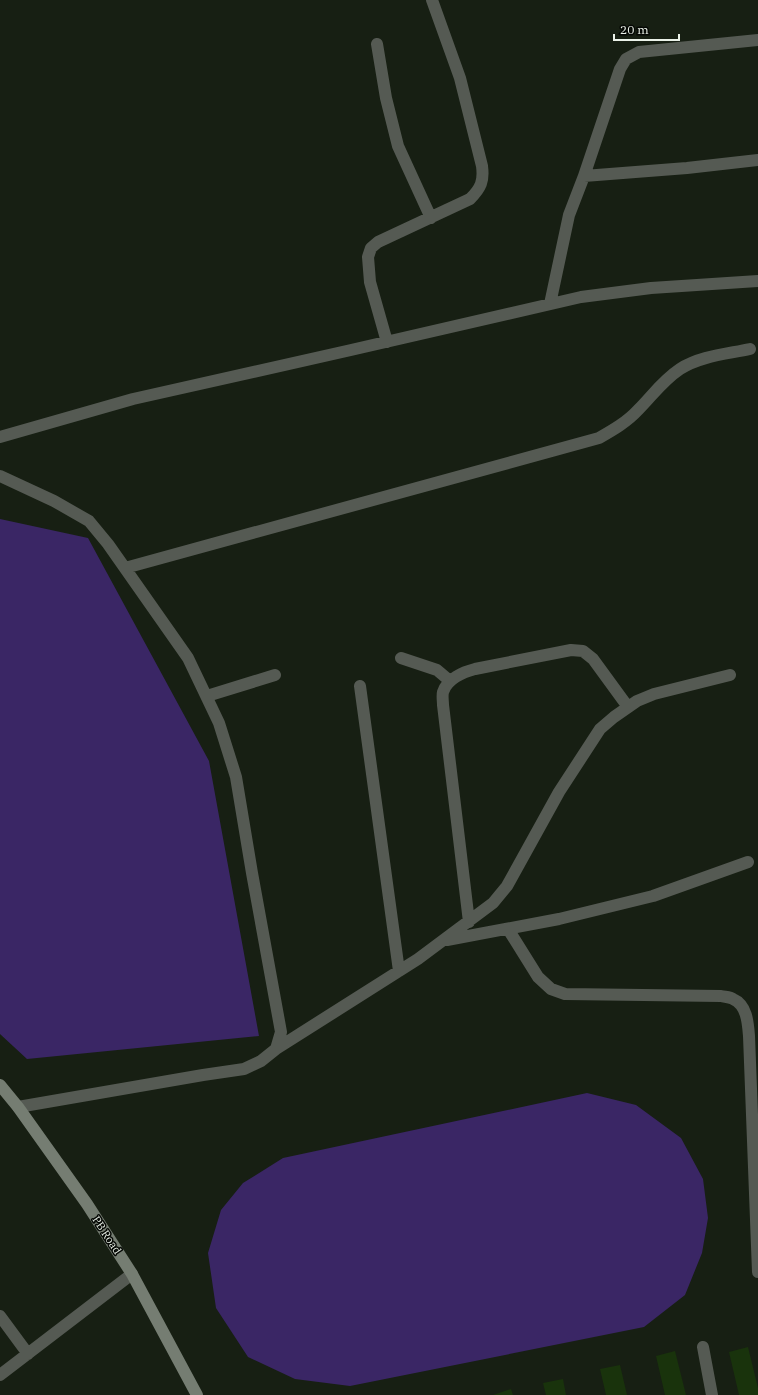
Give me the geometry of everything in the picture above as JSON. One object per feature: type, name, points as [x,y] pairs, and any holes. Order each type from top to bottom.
[{"type":"street","points":[[387,342],[370,282],[368,258],[371,248],[378,242],[470,199],[478,192],[483,176],[482,166],[460,78],[432,0]]},
{"type":"street","points":[[550,304],[569,215],[584,176],[620,69],[626,59],[639,52],[758,40]]},
{"type":"street","points":[[377,44],[386,98],[398,146],[431,218]]},
{"type":"street","points":[[584,176],[687,168],[758,160]]},
{"type":"street","points":[[0,437],[133,399],[581,297],[651,288],[758,280]]},
{"type":"street","points":[[125,568],[599,438],[619,427],[638,411],[663,381],[681,368],[698,360],[750,350]]},
{"type":"street","points":[[0,476],[54,501],[89,521],[125,568],[188,658],[207,696],[220,723],[236,777],[281,1032],[276,1048]]},
{"type":"street","points":[[470,922],[443,705],[444,691],[450,681],[462,672],[474,669],[571,650],[583,651],[593,660],[628,707]]},
{"type":"street","points":[[401,658],[437,670],[450,681]]},
{"type":"street","points":[[18,1107],[244,1069],[261,1061],[276,1048],[399,971],[470,922],[493,903],[507,886],[559,792],[600,730],[637,701],[654,694],[730,674]]},
{"type":"street","points":[[207,696],[275,675]]},
{"type":"street","points":[[360,686],[399,971]]},
{"type":"street","points":[[444,940],[559,919],[652,896],[748,862]]},
{"type":"street","points":[[508,929],[538,978],[551,989],[565,994],[721,996],[734,999],[742,1008],[747,1017],[750,1036],[758,1272]]},
{"type":"street","name":"PB Road","points":[[0,1085],[18,1107],[87,1204],[132,1274],[197,1395]]},
{"type":"street","points":[[0,1375],[132,1274]]},
{"type":"street","points":[[0,1316],[28,1354]]},
{"type":"street","points":[[703,1347],[712,1395]]},
{"type":"shaded area","points":[[0,519],[88,538],[209,761],[259,1036],[27,1059],[0,1034]]},
{"type":"shaded area","points":[[587,1093],[636,1105],[681,1138],[703,1179],[708,1218],[702,1253],[685,1295],[644,1327],[350,1386],[295,1379],[248,1357],[216,1308],[208,1253],[221,1210],[243,1183],[283,1158]]},
{"type":"building","points":[[748,1347],[758,1388],[758,1395],[739,1395],[729,1352]]},
{"type":"building","points":[[675,1351],[686,1395],[665,1395],[656,1356]]},
{"type":"building","points":[[620,1365],[627,1395],[606,1395],[600,1369]]},
{"type":"building","points":[[563,1379],[566,1395],[546,1395],[543,1383]]},
{"type":"building","points":[[511,1389],[513,1395],[493,1395]]}]
